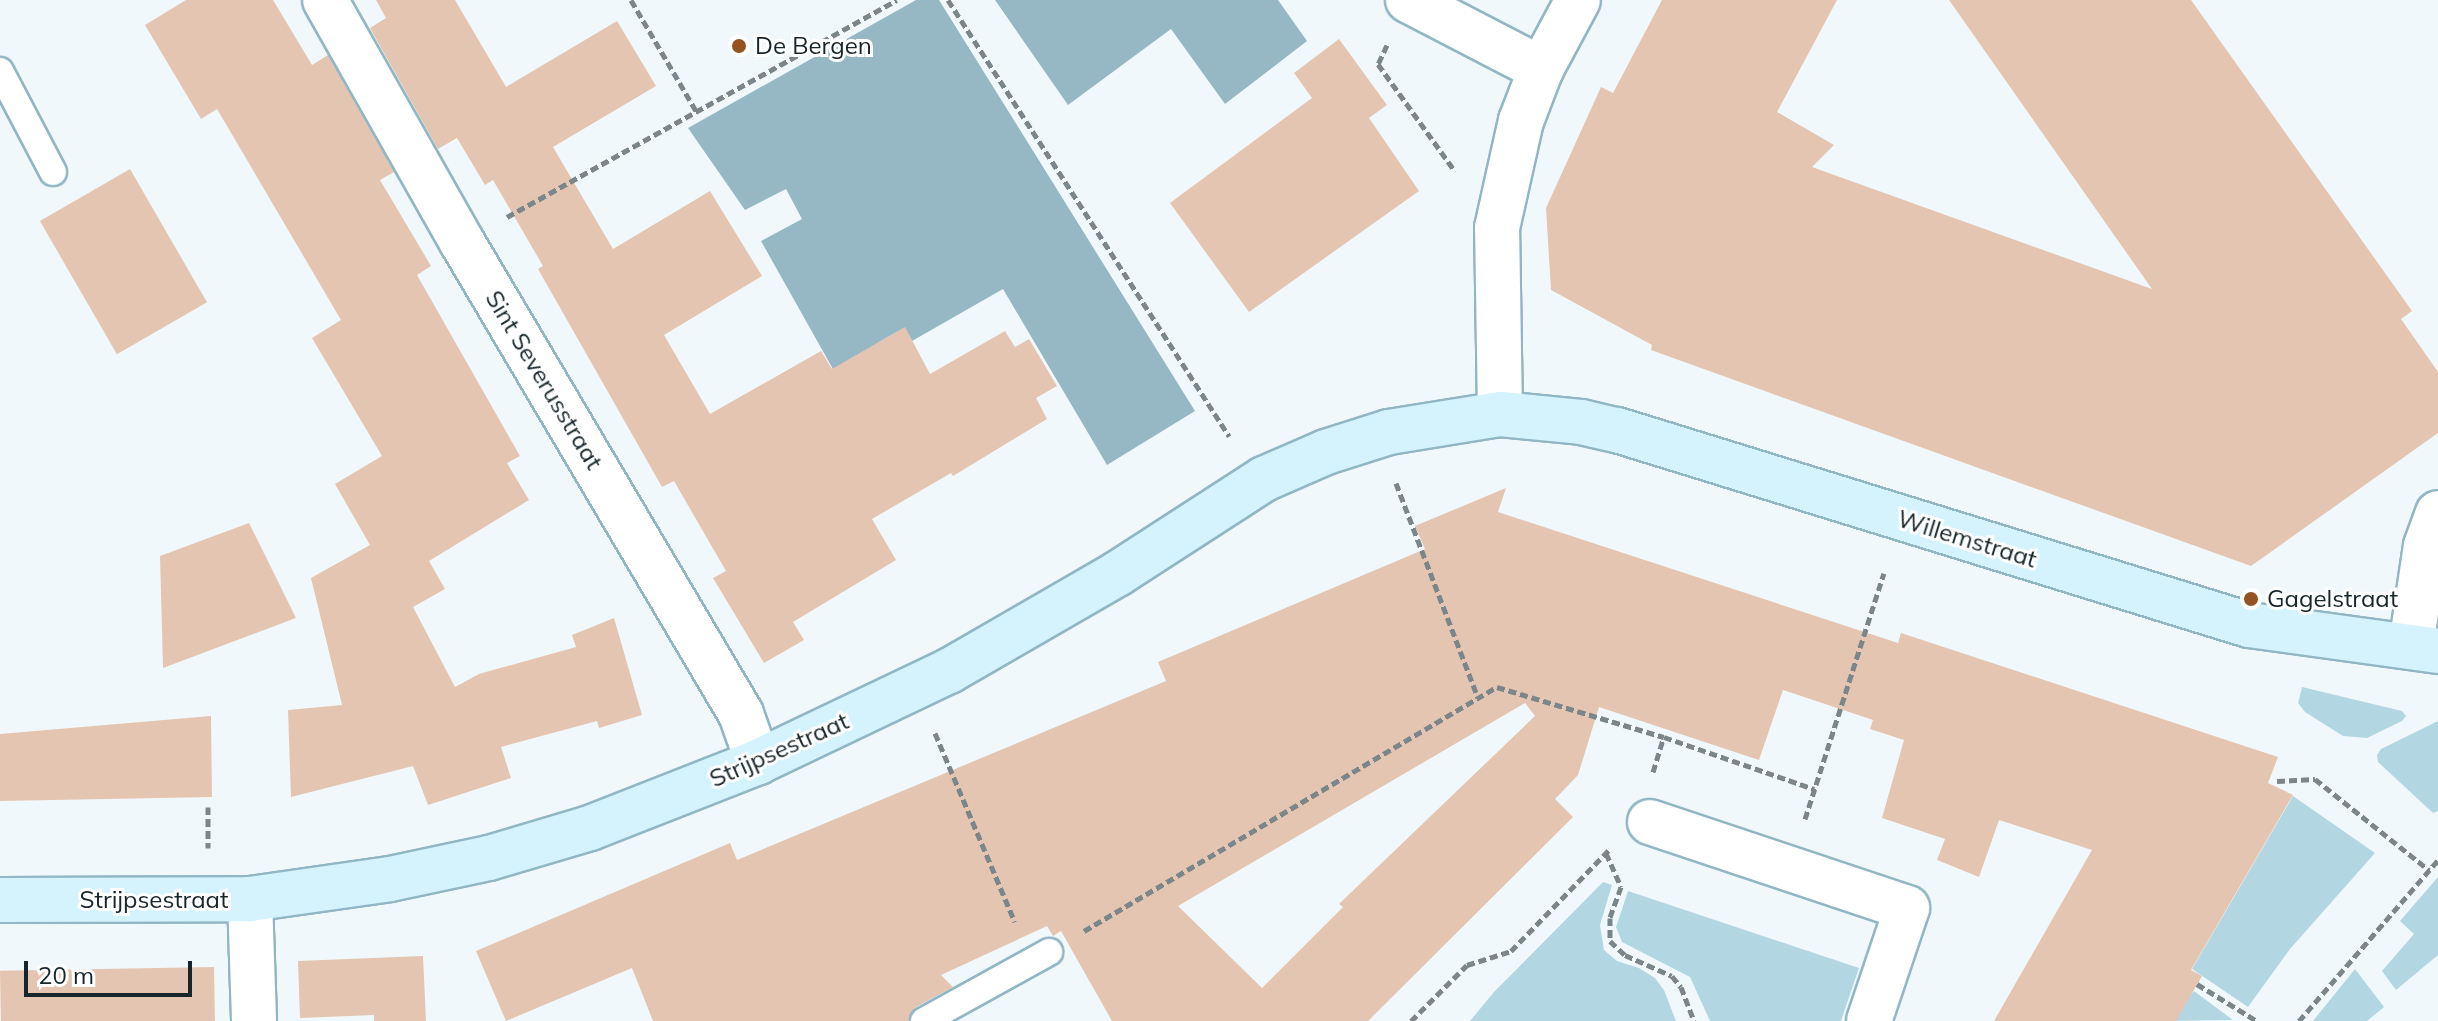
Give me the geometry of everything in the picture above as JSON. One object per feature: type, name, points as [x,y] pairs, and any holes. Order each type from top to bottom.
[{"type":"street","name":"Sint Severusstraat","points":[[325,0],[462,242],[741,714],[758,762]]},
{"type":"street","points":[[1408,0],[1541,69]]},
{"type":"street","points":[[1500,414],[1497,228],[1521,121],[1541,69],[1578,0]]},
{"type":"street","name":"Willemstraat","points":[[1500,414],[1581,422],[1617,430],[2249,625],[2424,649]]},
{"type":"street","name":"Strijpsestraat","points":[[0,900],[250,899],[390,879],[489,858],[590,828],[758,762],[949,671],[1117,574],[1264,479],[1326,452],[1389,432],[1500,414]]},
{"type":"street","points":[[2424,649],[2426,546],[2438,513]]},
{"type":"street","points":[[1634,832],[1789,868],[1907,908],[1869,1021]]},
{"type":"street","points":[[250,899],[254,1021]]},
{"type":"lane","points":[[0,71],[53,172]]},
{"type":"lane","points":[[924,1021],[1040,956]]},
{"type":"path","points":[[631,0],[696,111]]},
{"type":"path","points":[[462,242],[897,0]]},
{"type":"path","points":[[948,0],[1229,436]]},
{"type":"path","points":[[1408,0],[1378,64],[1497,228]]},
{"type":"path","points":[[1396,490],[1478,698]]},
{"type":"path","points":[[1789,868],[1884,573]]},
{"type":"path","points":[[934,732],[1040,956],[1497,687],[1664,737],[1814,789]]},
{"type":"path","points":[[2277,781],[2315,779],[2429,870]]},
{"type":"path","points":[[208,807],[208,854]]},
{"type":"path","points":[[1411,1021],[1467,965],[1511,951],[1606,853],[1634,832]]},
{"type":"path","points":[[1606,853],[1621,887],[1610,918],[1610,941],[1625,955],[1672,976],[1681,987],[1694,1021]]},
{"type":"path","points":[[2299,1021],[2438,860]]},
{"type":"path","points":[[2197,984],[2257,1021]]},
{"type":"shaded area","points":[[916,0],[939,0],[1195,411],[1107,465],[1003,289],[912,341],[904,328],[879,342],[847,394],[761,241],[802,219],[786,189],[745,210],[688,128]]},
{"type":"shaded area","points":[[995,0],[1278,0],[1307,41],[1225,104],[1171,29],[1068,105]]},
{"type":"shaded area","points":[[2302,687],[2402,711],[2406,716],[2367,738],[2343,736],[2305,712],[2298,703]]},
{"type":"shaded area","points":[[2438,721],[2438,811],[2433,813],[2378,762],[2377,755],[2381,749]]},
{"type":"shaded area","points":[[2293,796],[2375,853],[2290,949],[2248,1007],[2192,969]]},
{"type":"shaded area","points":[[2438,877],[2438,955],[2396,990],[2382,971],[2414,934],[2400,921]]},
{"type":"shaded area","points":[[1603,882],[1612,885],[1600,925],[1604,950],[1617,961],[1639,968],[1655,978],[1664,990],[1676,1021],[1470,1021],[1494,992]]},
{"type":"shaded area","points":[[1628,891],[1859,968],[1841,1021],[1710,1021],[1690,977],[1622,942],[1616,927]]},
{"type":"shaded area","points":[[2355,969],[2384,1007],[2367,1021],[2313,1021]]},
{"type":"shaded area","points":[[2181,989],[2191,995],[2194,991],[2233,1020],[2163,1021]]},
{"type":"building","points":[[186,0],[273,0],[312,65],[328,55],[394,172],[380,180],[431,266],[417,275],[520,456],[507,463],[529,500],[429,561],[445,589],[413,607],[455,687],[479,674],[576,647],[572,635],[614,618],[642,715],[599,728],[597,721],[501,747],[511,778],[428,805],[413,766],[291,797],[288,710],[342,705],[311,578],[370,545],[335,484],[382,456],[312,338],[341,320],[217,109],[201,119],[145,25]]},
{"type":"building","points":[[376,0],[455,0],[506,87],[617,21],[656,86],[553,147],[613,249],[710,191],[762,276],[664,335],[710,414],[821,351],[832,369],[905,327],[930,374],[1005,331],[1015,347],[1029,339],[1057,386],[1036,398],[1047,419],[953,476],[951,473],[872,519],[896,560],[793,622],[804,640],[764,663],[713,578],[726,571],[674,481],[662,487],[538,269],[543,266],[493,180],[485,185],[457,138],[438,149],[370,28],[386,18]]},
{"type":"building","points":[[1662,0],[1837,0],[1777,112],[1834,145],[1812,167],[2152,289],[1949,0],[2191,0],[2412,311],[2401,319],[2438,372],[2438,433],[2251,566],[1651,350],[1652,345],[1551,290],[1546,208],[1601,87],[1613,93]]},
{"type":"building","points":[[1339,39],[1387,105],[1369,118],[1419,191],[1249,312],[1170,203],[1312,98],[1294,73]]},
{"type":"building","points":[[130,169],[207,302],[117,354],[40,221]]},
{"type":"building","points":[[1506,488],[1498,512],[1898,643],[1901,633],[2278,757],[2268,783],[2293,795],[2191,970],[2202,976],[2176,1021],[1994,1021],[2092,850],[1999,820],[1979,877],[1937,860],[1945,839],[1882,818],[1904,740],[1870,729],[1873,720],[1783,690],[1759,760],[1599,707],[1578,775],[1555,799],[1573,817],[1368,1021],[1112,1021],[1061,931],[1053,936],[1047,926],[941,975],[953,987],[916,1007],[908,1021],[653,1021],[632,968],[506,1021],[476,951],[730,843],[737,860],[1166,681],[1158,662],[1425,549],[1415,526]],"holes":[[[1525,703],[1535,716],[1339,904],[1343,907],[1262,988],[1178,906]]]},
{"type":"building","points":[[249,523],[296,618],[163,668],[160,556]]},
{"type":"building","points":[[211,716],[212,797],[0,801],[0,734]]},
{"type":"building","points":[[423,956],[426,1021],[374,1021],[374,1015],[300,1018],[298,961]]},
{"type":"building","points":[[214,967],[215,1021],[1,1021],[0,971]]},
{"type":"place","name":"De Bergen","points":[[739,46]]},
{"type":"place","name":"Gagelstraat","points":[[2251,599]]}]
